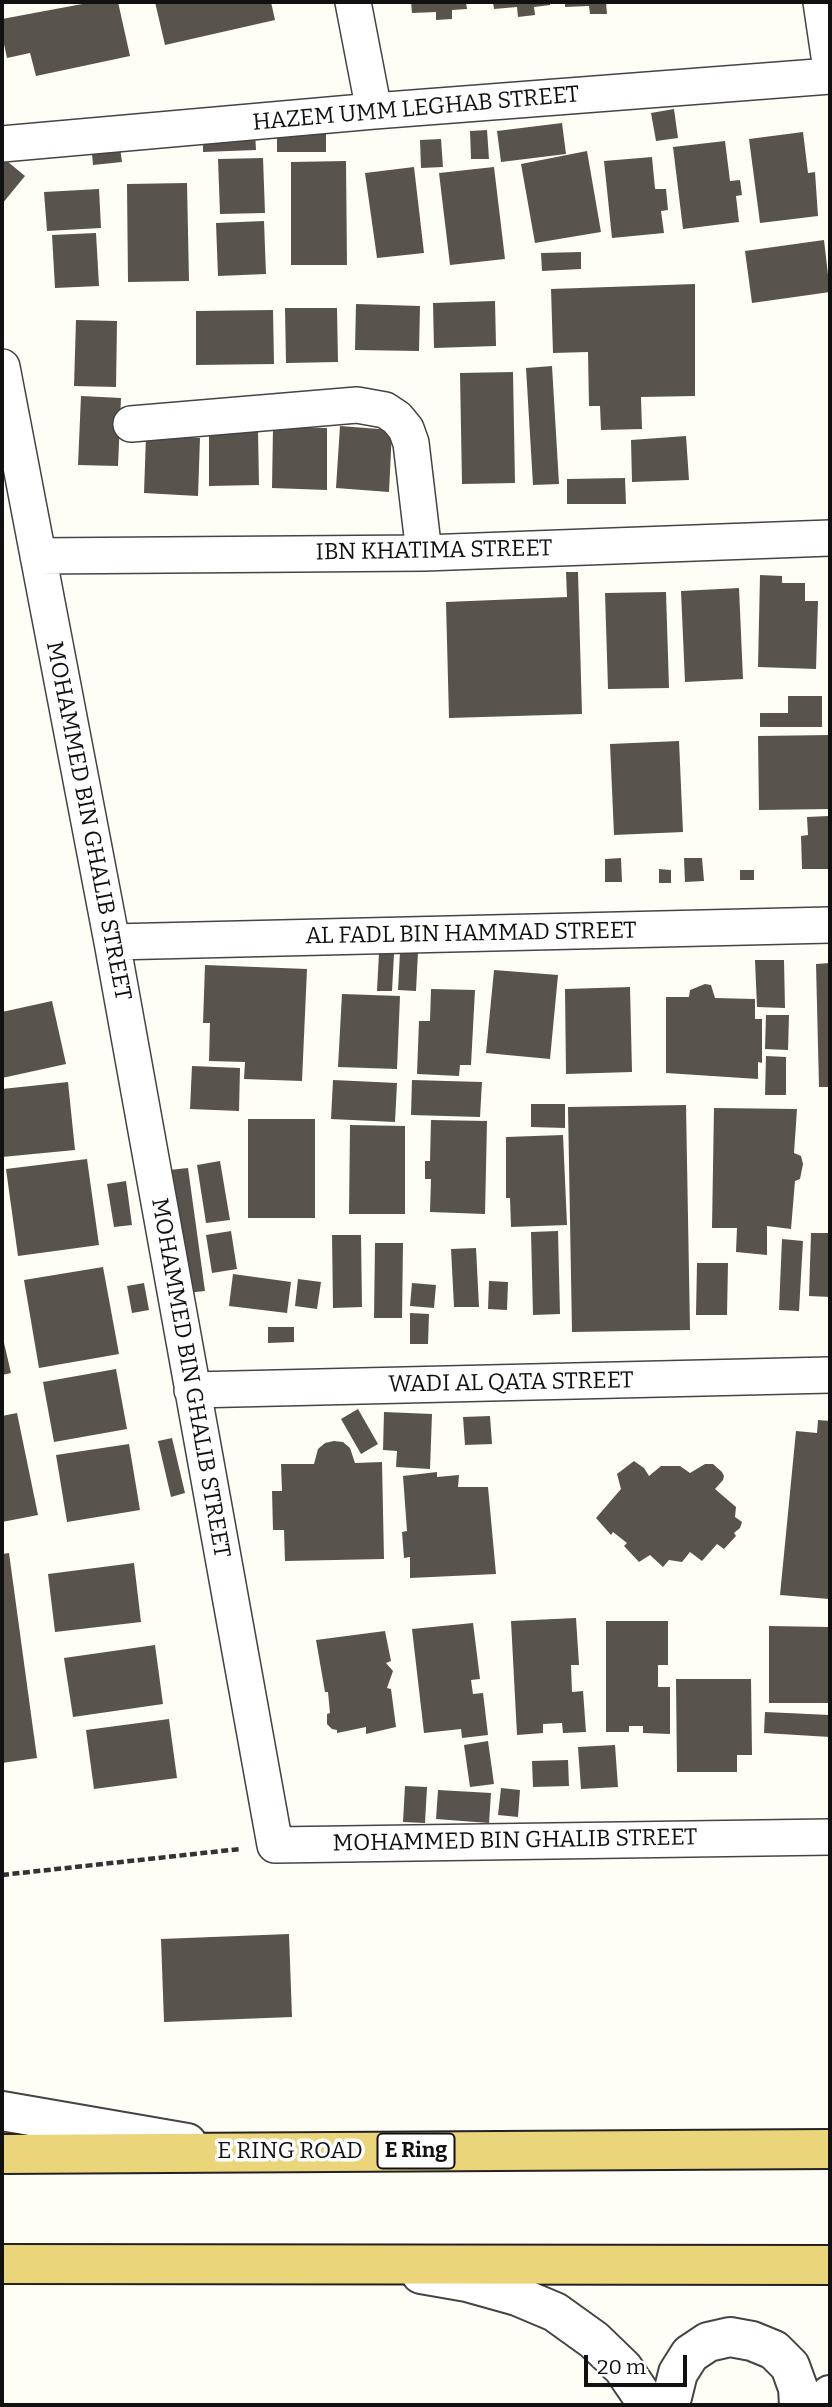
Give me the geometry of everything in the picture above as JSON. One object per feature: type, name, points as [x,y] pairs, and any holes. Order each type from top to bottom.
[{"type":"main road","name":"E RING ROAD","points":[[2,2154],[830,2149]]},
{"type":"main road","points":[[2,2264],[830,2265]]},
{"type":"street","points":[[353,2],[374,111]]},
{"type":"street","points":[[821,2],[830,63]]},
{"type":"street","name":"HAZEM UMM LEGHAB STREET","points":[[2,144],[374,111],[830,76]]},
{"type":"street","name":"MOHAMMED BIN GHALIB STREET","points":[[2,367],[112,942],[275,1845],[830,1837]]},
{"type":"street","points":[[131,424],[357,405],[385,410],[406,429],[411,443],[424,553]]},
{"type":"street","name":"IBN KHATIMA STREET","points":[[38,556],[424,553],[830,538]]},
{"type":"street","name":"AL FADL BIN HAMMAD STREET","points":[[112,942],[830,925]]},
{"type":"street","name":"WADI AL QATA STREET","points":[[192,1390],[830,1375]]},
{"type":"street","points":[[2,2111],[244,2152]]},
{"type":"street","points":[[357,2263],[467,2282],[517,2295],[555,2312],[594,2340],[624,2368],[648,2405]]},
{"type":"street","points":[[670,2405],[678,2373],[690,2354],[708,2342],[730,2337],[752,2341],[774,2350],[790,2366],[798,2388],[799,2405]]},
{"type":"street","points":[[823,2405],[830,2395]]},
{"type":"path","points":[[2,1875],[275,1845]]},
{"type":"building","points":[[93,2],[118,2],[130,56],[36,76],[30,53],[7,58],[2,19]]},
{"type":"building","points":[[155,2],[271,2],[275,20],[165,45]]},
{"type":"building","points":[[411,2],[466,2],[467,9],[452,10],[452,19],[436,20],[436,12],[412,13]]},
{"type":"building","points":[[493,2],[550,2],[550,5],[534,7],[535,15],[518,17],[517,7],[494,9]]},
{"type":"building","points":[[565,2],[606,2],[607,14],[590,14],[589,6],[565,7]]},
{"type":"building","points":[[674,109],[678,138],[656,141],[651,113]]},
{"type":"building","points":[[562,123],[566,154],[501,162],[497,131]]},
{"type":"building","points":[[487,130],[489,159],[471,159],[470,131]]},
{"type":"building","points":[[277,131],[326,132],[326,152],[277,152]]},
{"type":"building","points":[[255,132],[256,150],[203,152],[203,133]]},
{"type":"building","points":[[803,132],[808,173],[815,172],[818,216],[760,223],[749,139]]},
{"type":"building","points":[[441,139],[443,167],[421,168],[420,140]]},
{"type":"building","points":[[119,140],[122,162],[93,165],[91,143]]},
{"type":"building","points":[[725,141],[730,181],[740,180],[742,195],[736,196],[739,222],[683,229],[673,147]]},
{"type":"building","points":[[587,151],[601,232],[535,243],[521,164]]},
{"type":"building","points":[[2,157],[25,176],[2,204]]},
{"type":"building","points":[[652,157],[655,189],[666,189],[668,210],[661,211],[664,233],[612,238],[604,161]]},
{"type":"building","points":[[263,158],[265,213],[220,214],[218,159]]},
{"type":"building","points":[[346,161],[347,265],[291,265],[291,162]]},
{"type":"building","points":[[414,167],[424,253],[377,258],[365,173]]},
{"type":"building","points":[[494,167],[505,259],[450,265],[439,173]]},
{"type":"building","points":[[187,183],[189,281],[128,282],[127,184]]},
{"type":"building","points":[[99,189],[101,228],[47,231],[44,192]]},
{"type":"building","points":[[264,221],[266,274],[218,276],[216,223]]},
{"type":"building","points":[[96,233],[99,286],[55,288],[52,235]]},
{"type":"building","points":[[824,240],[830,292],[752,303],[745,251]]},
{"type":"building","points":[[581,252],[581,269],[542,271],[541,253]]},
{"type":"building","points":[[695,284],[695,396],[641,397],[642,429],[601,430],[600,406],[589,406],[588,352],[553,353],[551,289]]},
{"type":"building","points":[[495,301],[496,346],[434,348],[433,303]]},
{"type":"building","points":[[356,304],[420,306],[419,351],[355,350]]},
{"type":"building","points":[[285,308],[337,308],[338,362],[286,363]]},
{"type":"building","points":[[273,310],[274,364],[196,365],[196,311]]},
{"type":"building","points":[[76,320],[117,321],[116,387],[74,386]]},
{"type":"building","points":[[552,366],[559,484],[533,485],[526,368]]},
{"type":"building","points":[[513,372],[515,483],[462,484],[460,373]]},
{"type":"building","points":[[81,396],[121,398],[118,466],[78,465]]},
{"type":"building","points":[[340,426],[392,430],[389,492],[336,488]]},
{"type":"building","points":[[273,427],[327,428],[327,490],[272,488]]},
{"type":"building","points":[[209,431],[258,431],[259,485],[209,486]]},
{"type":"building","points":[[146,436],[200,438],[198,496],[144,493]]},
{"type":"building","points":[[686,436],[689,480],[632,482],[631,440]]},
{"type":"building","points":[[625,478],[626,504],[567,504],[567,479]]},
{"type":"building","points":[[566,572],[578,572],[582,714],[449,718],[446,602],[567,597]]},
{"type":"building","points":[[760,575],[782,576],[782,583],[805,583],[805,601],[818,601],[816,669],[758,667]]},
{"type":"building","points":[[739,588],[743,679],[685,682],[681,591]]},
{"type":"building","points":[[666,592],[669,688],[608,689],[605,593]]},
{"type":"building","points":[[788,696],[822,696],[822,727],[760,727],[760,713],[788,713]]},
{"type":"building","points":[[830,735],[830,809],[759,810],[758,736]]},
{"type":"building","points":[[679,741],[683,832],[614,835],[610,744]]},
{"type":"building","points":[[828,816],[830,869],[802,869],[801,836],[808,835],[807,817]]},
{"type":"building","points":[[621,858],[622,882],[605,882],[605,859]]},
{"type":"building","points":[[684,858],[702,858],[704,881],[685,882]]},
{"type":"building","points":[[659,869],[671,870],[671,883],[659,883]]},
{"type":"building","points":[[740,870],[754,870],[754,880],[740,880]]},
{"type":"building","points":[[400,952],[418,952],[416,991],[398,990]]},
{"type":"building","points":[[379,953],[394,954],[392,991],[377,991]]},
{"type":"building","points":[[755,960],[784,960],[785,1008],[757,1007]]},
{"type":"building","points":[[830,963],[830,1087],[819,1087],[816,964]]},
{"type":"building","points":[[205,965],[307,969],[302,1081],[244,1079],[245,1062],[209,1061],[210,1023],[203,1023]]},
{"type":"building","points":[[494,970],[558,975],[550,1059],[486,1053]]},
{"type":"building","points":[[705,984],[711,985],[715,998],[755,999],[755,1019],[762,1019],[762,1063],[758,1062],[758,1079],[666,1073],[666,997],[689,997],[690,990]]},
{"type":"building","points":[[630,987],[632,1072],[566,1074],[565,989]]},
{"type":"building","points":[[431,989],[475,990],[471,1065],[460,1065],[459,1076],[417,1074],[419,1021],[430,1021]]},
{"type":"building","points":[[342,994],[400,996],[397,1069],[338,1067]]},
{"type":"building","points":[[52,1001],[66,1064],[2,1078],[2,1012]]},
{"type":"building","points":[[766,1015],[789,1015],[788,1050],[765,1049]]},
{"type":"building","points":[[766,1056],[786,1057],[786,1095],[765,1095]]},
{"type":"building","points":[[192,1066],[240,1068],[239,1111],[190,1109]]},
{"type":"building","points":[[333,1080],[397,1083],[395,1122],[331,1119]]},
{"type":"building","points":[[412,1080],[482,1082],[480,1117],[411,1115]]},
{"type":"building","points":[[68,1082],[75,1150],[2,1157],[2,1089]]},
{"type":"building","points":[[531,1104],[565,1104],[565,1128],[531,1127]]},
{"type":"building","points":[[686,1105],[690,1330],[572,1332],[568,1107]]},
{"type":"building","points":[[714,1108],[797,1109],[794,1153],[801,1156],[803,1164],[800,1179],[795,1181],[791,1229],[767,1226],[767,1255],[736,1252],[737,1228],[712,1228]]},
{"type":"building","points":[[248,1119],[315,1119],[315,1218],[248,1218]]},
{"type":"building","points":[[431,1120],[487,1121],[485,1214],[430,1212],[431,1179],[425,1179],[425,1161],[430,1161]]},
{"type":"building","points":[[350,1125],[405,1126],[405,1214],[349,1214]]},
{"type":"building","points":[[563,1135],[567,1225],[511,1227],[510,1198],[506,1198],[506,1137]]},
{"type":"building","points":[[87,1159],[99,1245],[18,1256],[6,1169]]},
{"type":"building","points":[[220,1161],[230,1220],[206,1223],[197,1165]]},
{"type":"building","points":[[188,1168],[205,1291],[186,1293],[169,1170]]},
{"type":"building","points":[[126,1181],[132,1225],[114,1227],[107,1184]]},
{"type":"building","points":[[231,1231],[237,1269],[212,1273],[206,1235]]},
{"type":"building","points":[[558,1231],[560,1314],[533,1315],[531,1232]]},
{"type":"building","points":[[811,1233],[830,1233],[830,1297],[809,1296]]},
{"type":"building","points":[[332,1235],[361,1235],[362,1307],[333,1308]]},
{"type":"building","points":[[782,1239],[803,1241],[799,1311],[779,1310]]},
{"type":"building","points":[[375,1243],[403,1243],[402,1318],[374,1318]]},
{"type":"building","points":[[476,1248],[479,1307],[454,1307],[451,1249]]},
{"type":"building","points":[[697,1263],[728,1263],[727,1315],[696,1315]]},
{"type":"building","points":[[103,1267],[119,1354],[39,1368],[24,1280]]},
{"type":"building","points":[[233,1274],[291,1282],[287,1313],[229,1306]]},
{"type":"building","points":[[298,1279],[321,1282],[317,1309],[295,1306]]},
{"type":"building","points":[[489,1281],[508,1282],[507,1310],[488,1309]]},
{"type":"building","points":[[144,1283],[149,1310],[132,1313],[127,1286]]},
{"type":"building","points":[[412,1283],[436,1285],[434,1308],[410,1306]]},
{"type":"building","points":[[410,1313],[429,1314],[428,1344],[410,1344]]},
{"type":"building","points":[[268,1327],[294,1327],[294,1342],[268,1343]]},
{"type":"building","points":[[2,1334],[11,1373],[2,1375]]},
{"type":"building","points":[[116,1369],[127,1429],[54,1442],[43,1382]]},
{"type":"building","points":[[358,1409],[378,1444],[361,1454],[341,1419]]},
{"type":"building","points":[[384,1412],[432,1414],[430,1469],[396,1467],[397,1451],[383,1450]]},
{"type":"building","points":[[17,1413],[38,1515],[2,1522],[2,1416]]},
{"type":"building","points":[[490,1416],[492,1444],[465,1445],[463,1417]]},
{"type":"building","points":[[818,1420],[830,1421],[829,1599],[780,1595],[796,1431],[817,1433]]},
{"type":"building","points":[[172,1438],[185,1493],[171,1497],[158,1441]]},
{"type":"building","points":[[343,1442],[350,1448],[355,1463],[382,1462],[384,1559],[285,1561],[284,1530],[273,1530],[272,1491],[282,1491],[281,1464],[314,1464],[318,1449],[325,1443]]},
{"type":"building","points":[[129,1444],[140,1510],[67,1522],[56,1455]]},
{"type":"building","points":[[634,1461],[644,1468],[649,1476],[661,1466],[680,1466],[690,1473],[705,1464],[713,1464],[724,1476],[715,1489],[736,1507],[735,1517],[742,1522],[734,1533],[736,1536],[724,1549],[717,1544],[702,1561],[690,1552],[682,1562],[669,1560],[663,1567],[650,1555],[639,1562],[624,1546],[627,1543],[613,1532],[611,1535],[596,1518],[621,1489],[617,1474]]},
{"type":"building","points":[[437,1472],[437,1477],[459,1475],[458,1487],[488,1487],[496,1574],[410,1578],[410,1557],[404,1558],[402,1532],[407,1531],[403,1476]]},
{"type":"building","points":[[9,1553],[37,1758],[2,1763],[2,1554]]},
{"type":"building","points":[[134,1563],[141,1622],[55,1632],[48,1574]]},
{"type":"building","points":[[576,1618],[579,1665],[571,1665],[572,1692],[583,1691],[586,1732],[563,1733],[562,1723],[543,1724],[543,1733],[517,1735],[511,1621]]},
{"type":"building","points":[[606,1621],[668,1621],[668,1665],[658,1665],[658,1687],[670,1687],[670,1734],[643,1733],[643,1726],[629,1726],[629,1732],[606,1732]]},
{"type":"building","points":[[473,1623],[480,1679],[471,1680],[473,1694],[483,1693],[488,1735],[462,1738],[461,1729],[424,1733],[412,1629]]},
{"type":"building","points":[[769,1626],[830,1627],[830,1703],[769,1703]]},
{"type":"building","points":[[385,1631],[391,1661],[386,1663],[393,1671],[387,1688],[391,1689],[396,1727],[366,1734],[366,1727],[337,1733],[337,1730],[327,1724],[327,1714],[330,1713],[328,1692],[325,1692],[316,1640]]},
{"type":"building","points":[[155,1645],[163,1704],[73,1717],[64,1658]]},
{"type":"building","points":[[676,1679],[751,1679],[752,1755],[737,1755],[737,1772],[677,1772]]},
{"type":"building","points":[[765,1712],[830,1715],[830,1737],[764,1733]]},
{"type":"building","points":[[169,1719],[177,1778],[94,1789],[86,1730]]},
{"type":"building","points":[[488,1741],[494,1784],[470,1787],[464,1745]]},
{"type":"building","points":[[615,1745],[618,1787],[581,1789],[578,1747]]},
{"type":"building","points":[[568,1760],[569,1786],[533,1787],[532,1761]]},
{"type":"building","points":[[405,1786],[427,1787],[425,1823],[403,1822]]},
{"type":"building","points":[[501,1788],[520,1790],[518,1817],[498,1815]]},
{"type":"building","points":[[438,1790],[491,1793],[489,1823],[436,1819]]},
{"type":"building","points":[[289,1934],[292,2017],[164,2022],[161,1939]]}]
